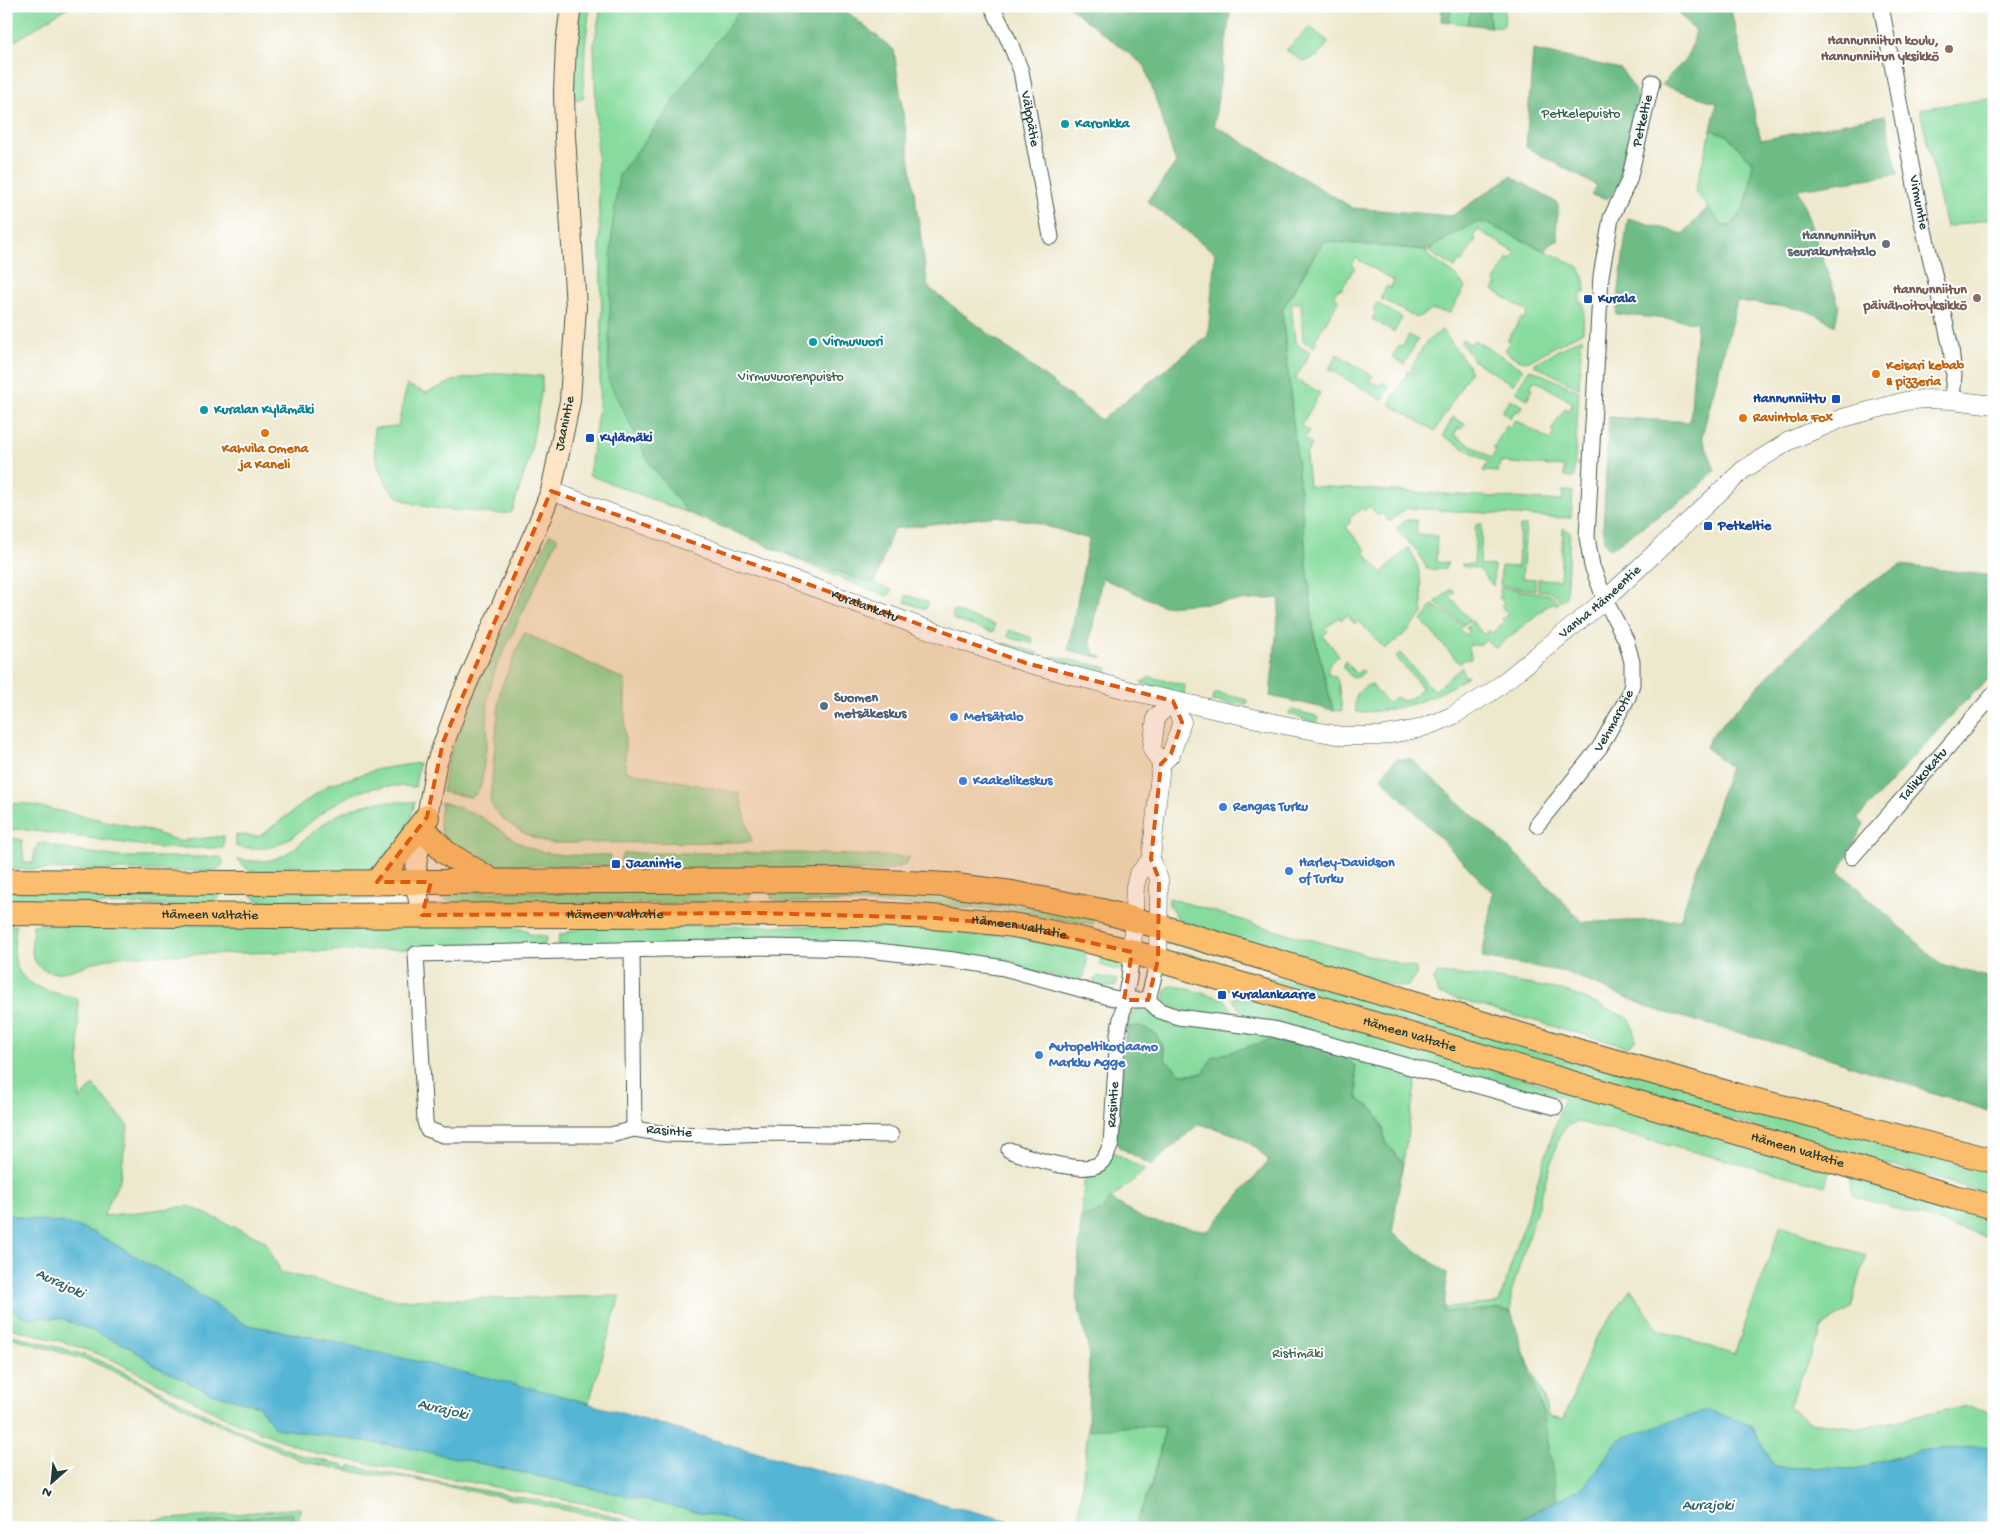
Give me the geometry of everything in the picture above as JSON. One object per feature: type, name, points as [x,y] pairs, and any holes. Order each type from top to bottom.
[{"type":"highway","points":[[377,882],[429,826],[445,852],[492,882]]},
{"type":"highway","points":[[6,881],[231,883],[843,880],[939,885],[1012,893],[1133,919],[1533,1039],[1738,1096],[1994,1161]]},
{"type":"highway","name":"Hämeen valtatie","points":[[6,912],[265,916],[759,913],[897,915],[1012,925],[1095,942],[1132,952],[1954,1197],[1994,1207]]},
{"type":"main road","name":"Jaanintie","points":[[422,915],[423,882],[436,765],[449,726],[537,528],[551,491],[570,401],[576,307],[565,136],[566,42],[571,6]]},
{"type":"street","name":"Välppätie","points":[[992,6],[1021,71],[1050,237]]},
{"type":"street","name":"Virmuntie","points":[[1881,6],[1921,217],[1951,348],[1954,375],[1952,400]]},
{"type":"street","name":"Petkeltie","points":[[1605,600],[1592,566],[1587,537],[1602,276],[1611,218],[1629,180],[1652,82]]},
{"type":"street","name":"Vanha Hämeentie","points":[[1179,702],[1342,736],[1380,736],[1418,729],[1452,716],[1493,691],[1605,600],[1743,470],[1789,441],[1843,418],[1888,405],[1924,399],[1994,405]]},
{"type":"street","name":"Kuralankatu","points":[[551,491],[1026,664],[1179,702]]},
{"type":"street","name":"Vehmarotie","points":[[1537,825],[1600,747],[1628,697],[1632,684],[1632,662],[1626,640],[1605,600]]},
{"type":"street","name":"Talikkokatu","points":[[1852,857],[1994,694]]},
{"type":"street","points":[[1148,1000],[1158,960],[1160,879],[1151,859],[1161,764],[1152,749],[1156,717],[1179,702],[1182,722],[1171,754],[1161,764]]},
{"type":"street","points":[[1133,919],[1135,886],[1138,876],[1151,859]]},
{"type":"street","name":"Rasintie","points":[[1009,1150],[1033,1159],[1056,1164],[1092,1167],[1102,1161],[1111,1144],[1117,1042],[1132,952],[1133,919]]},
{"type":"street","points":[[634,1129],[632,951],[824,947],[869,950],[1004,968],[1124,1000],[1148,1000],[1160,1011],[1178,1017],[1273,1029],[1555,1107]]},
{"type":"street","name":"Rasintie","points":[[632,951],[552,950],[416,954],[427,1129],[443,1135],[611,1135],[634,1129],[666,1134],[694,1135],[768,1133],[891,1135]]},
{"type":"highlighted area","points":[[551,491],[1026,663],[1173,701],[1182,722],[1171,754],[1161,764],[1151,859],[1159,879],[1158,960],[1148,1000],[1124,1000],[1132,952],[1012,925],[936,918],[759,913],[422,915],[431,882],[377,882],[427,817],[443,742]]},
{"type":"green space","points":[[6,6],[69,6],[6,47]]},
{"type":"green space","points":[[580,6],[590,6],[585,47],[583,99],[573,99],[574,46]]},
{"type":"green space","points":[[601,6],[741,6],[738,13],[619,174],[650,464],[688,513],[589,475],[599,405],[602,316],[594,45]]},
{"type":"green space","name":"Virmuvuorenpuisto","points":[[741,6],[840,6],[894,50],[928,287],[1101,420],[1208,336],[1215,253],[1147,201],[1176,163],[1145,66],[1068,6],[1231,6],[1214,125],[1353,208],[1452,216],[1511,176],[1557,203],[1557,234],[1559,240],[1548,246],[1546,251],[1488,224],[1479,222],[1472,224],[1427,250],[1323,241],[1282,310],[1314,634],[1333,710],[1270,696],[1280,598],[1164,606],[1102,578],[1090,641],[1094,653],[1103,658],[1068,650],[1089,539],[1030,521],[997,516],[893,529],[874,584],[803,560],[688,513],[650,464],[608,380],[612,228],[619,174],[655,129],[688,79],[738,13]]},
{"type":"green space","points":[[1442,6],[1451,6],[1449,22],[1441,21]]},
{"type":"green space","points":[[1451,6],[1473,6],[1467,24],[1449,22]]},
{"type":"green space","points":[[1473,6],[1489,6],[1490,27],[1467,24]]},
{"type":"green space","points":[[1489,6],[1505,6],[1504,25],[1501,27],[1490,27]]},
{"type":"green space","points":[[1672,6],[1730,6],[1761,140],[1885,115],[1898,174],[1798,189],[1839,305],[1835,326],[1819,316],[1801,309],[1737,301],[1702,436],[1715,470],[1695,491],[1610,549],[1604,542],[1603,530],[1609,417],[1690,422],[1697,322],[1616,314],[1628,218],[1683,234],[1708,207],[1721,224],[1729,226],[1741,214],[1750,188],[1752,162],[1727,135],[1711,130],[1717,103],[1662,85],[1686,58],[1695,31]]},
{"type":"green space","points":[[1310,27],[1329,42],[1318,56],[1304,62],[1286,50]]},
{"type":"green space","name":"Petkelepuisto","points":[[1533,50],[1621,69],[1635,90],[1638,100],[1618,186],[1608,198],[1591,195],[1597,186],[1526,147]]},
{"type":"green space","points":[[1994,98],[1994,218],[1946,227],[1920,109]]},
{"type":"green space","points":[[1711,130],[1727,135],[1752,163],[1747,198],[1740,214],[1729,226],[1721,224],[1695,191]]},
{"type":"green space","points":[[1479,222],[1488,224],[1579,267],[1585,281],[1585,293],[1581,293],[1580,303],[1584,304],[1583,331],[1529,361],[1516,358],[1505,350],[1510,343],[1507,341],[1521,318],[1524,319],[1528,312],[1493,290],[1497,284],[1494,281],[1508,258],[1512,260],[1516,253],[1478,230],[1473,237],[1476,239],[1462,262],[1459,261],[1455,268],[1429,252],[1432,247],[1470,224]]},
{"type":"green space","points":[[1323,241],[1426,250],[1428,256],[1453,273],[1465,287],[1450,313],[1432,310],[1416,318],[1380,298],[1387,286],[1390,288],[1394,281],[1356,258],[1352,265],[1355,267],[1341,290],[1338,289],[1334,296],[1339,300],[1315,340],[1317,342],[1314,347],[1303,341],[1301,302],[1291,304],[1295,341],[1300,347],[1310,353],[1295,379],[1320,393],[1301,426],[1309,431],[1304,439],[1312,444],[1306,455],[1309,486],[1562,501],[1563,491],[1573,492],[1571,517],[1563,518],[1407,508],[1389,522],[1382,513],[1378,516],[1370,506],[1364,511],[1362,508],[1349,519],[1351,522],[1346,527],[1366,550],[1364,552],[1382,576],[1384,570],[1408,548],[1419,571],[1423,614],[1406,633],[1386,648],[1359,621],[1355,624],[1347,615],[1341,620],[1339,617],[1326,628],[1328,631],[1323,636],[1339,655],[1330,664],[1328,672],[1329,675],[1335,676],[1338,682],[1342,711],[1333,710],[1314,634],[1282,310]]},
{"type":"green space","points":[[1377,303],[1402,318],[1394,332],[1372,319],[1376,312],[1373,310]]},
{"type":"green space","points":[[1442,330],[1468,365],[1470,372],[1435,431],[1389,404],[1409,370],[1415,373],[1416,371],[1411,368],[1426,342]]},
{"type":"green space","points":[[1409,335],[1418,340],[1404,364],[1392,357],[1399,346],[1402,347]]},
{"type":"green space","points":[[1582,337],[1579,388],[1534,365],[1535,363]]},
{"type":"green space","points":[[1462,339],[1470,344],[1474,340],[1523,369],[1514,385],[1474,361],[1460,341]]},
{"type":"green space","points":[[1337,354],[1373,376],[1370,381],[1379,386],[1382,382],[1390,387],[1382,400],[1329,369]]},
{"type":"green space","points":[[1530,369],[1579,391],[1574,478],[1564,477],[1564,467],[1500,462],[1498,472],[1483,471],[1488,462],[1443,436],[1453,417],[1465,424],[1461,429],[1458,428],[1454,435],[1492,458],[1496,450],[1493,448],[1507,425],[1510,427],[1515,420],[1550,440],[1554,433],[1551,431],[1565,408],[1568,410],[1573,403],[1535,380],[1530,387],[1533,389],[1527,399],[1515,391]]},
{"type":"green space","points":[[500,373],[542,376],[542,388],[530,456],[512,512],[495,514],[436,508],[406,501],[397,496],[390,489],[379,470],[374,448],[374,428],[398,426],[407,385],[426,393],[455,380]]},
{"type":"green space","points":[[1510,399],[1523,406],[1519,412],[1516,410],[1511,418],[1502,412]]},
{"type":"green space","points":[[1406,520],[1417,520],[1416,534],[1437,536],[1436,562],[1448,563],[1445,569],[1427,569],[1418,552],[1397,531],[1397,528]]},
{"type":"green space","points":[[1476,524],[1482,524],[1480,565],[1494,566],[1493,586],[1479,569],[1462,566],[1462,564],[1474,564]]},
{"type":"green space","points":[[1520,526],[1526,526],[1522,578],[1535,579],[1535,590],[1500,585],[1501,566],[1518,567]]},
{"type":"green space","points":[[1563,528],[1570,532],[1566,598],[1561,601],[1552,592],[1538,590],[1538,579],[1560,580]]},
{"type":"green space","points":[[550,534],[558,538],[495,670],[488,696],[487,741],[481,786],[474,796],[470,797],[442,792],[447,764],[464,713]]},
{"type":"green space","points":[[765,545],[892,590],[887,596],[823,571]]},
{"type":"green space","points":[[1901,565],[1994,576],[1994,674],[1957,709],[1858,818],[1864,824],[1839,871],[1941,964],[1994,979],[1994,1113],[1820,1055],[1656,1010],[1566,972],[1482,958],[1493,893],[1381,777],[1396,759],[1411,759],[1523,861],[1583,922],[1680,920],[1730,767],[1706,748],[1710,737],[1784,659],[1863,587]]},
{"type":"green space","points":[[1501,587],[1552,595],[1559,603],[1556,606],[1555,602],[1546,607],[1496,648],[1486,640],[1480,645],[1469,645],[1468,649],[1471,659],[1463,660],[1460,664],[1422,621],[1433,605],[1464,625],[1460,629],[1465,635],[1469,632],[1466,627],[1472,621],[1484,635],[1489,630],[1492,633],[1504,622],[1502,619],[1508,614],[1501,606],[1504,603],[1499,598]]},
{"type":"green space","points":[[1451,589],[1455,592],[1450,597],[1470,620],[1465,624],[1435,603]]},
{"type":"green space","points":[[906,595],[928,602],[926,609],[905,602]]},
{"type":"green space","points":[[954,611],[995,625],[994,631],[991,632],[954,620],[952,616]]},
{"type":"green space","points":[[1009,630],[1032,638],[1033,644],[1008,637]]},
{"type":"green space","points":[[524,633],[625,680],[625,771],[739,793],[752,842],[551,843],[534,838],[507,822],[490,801],[500,690]]},
{"type":"green space","points":[[1003,643],[1038,653],[1037,657],[1002,646]]},
{"type":"green space","points":[[1400,653],[1434,691],[1462,667],[1464,676],[1468,676],[1442,692],[1415,703],[1386,710],[1356,712],[1356,696],[1360,690],[1368,685],[1372,685],[1387,703],[1396,697],[1401,701],[1411,698],[1422,687],[1396,657]]},
{"type":"green space","points":[[1051,656],[1108,668],[1106,675],[1050,661]]},
{"type":"green space","points":[[1345,661],[1356,674],[1362,669],[1364,672],[1358,677],[1352,678],[1343,667]]},
{"type":"green space","points":[[1150,677],[1185,685],[1184,694],[1141,683]]},
{"type":"green space","points":[[1217,693],[1248,700],[1248,703],[1235,704],[1212,701]]},
{"type":"green space","points":[[1291,710],[1316,716],[1318,719],[1317,724],[1288,713]]},
{"type":"green space","points":[[419,763],[415,787],[372,788],[360,792],[337,802],[295,835],[279,844],[260,848],[236,847],[236,835],[260,836],[328,785],[379,769]]},
{"type":"green space","points":[[377,802],[415,802],[409,825],[383,861],[373,867],[351,872],[250,871],[239,862],[238,859],[272,860],[284,855],[326,822],[340,814],[353,808]]},
{"type":"green space","points":[[441,802],[481,817],[530,848],[559,855],[610,855],[610,866],[492,865],[474,862],[443,840],[439,820]]},
{"type":"green space","points":[[6,803],[27,804],[144,829],[179,841],[224,836],[223,848],[161,848],[20,829],[6,830]]},
{"type":"green space","points":[[7,837],[22,840],[24,863],[33,863],[35,849],[38,844],[44,843],[70,850],[120,857],[220,857],[223,860],[223,865],[218,869],[210,871],[6,869]]},
{"type":"green space","points":[[625,853],[798,853],[910,857],[905,865],[884,871],[677,871],[638,866],[637,862],[621,862],[621,857]]},
{"type":"green space","points":[[6,889],[220,891],[221,895],[218,899],[205,903],[173,905],[6,904]]},
{"type":"green space","points":[[841,889],[978,898],[1094,918],[1093,925],[1009,910],[841,902],[781,903],[771,898],[772,893],[776,891]]},
{"type":"green space","points":[[253,891],[397,892],[397,895],[388,899],[259,901],[252,895]]},
{"type":"green space","points":[[748,891],[751,895],[744,903],[459,904],[440,898],[438,895],[439,892]]},
{"type":"green space","points":[[1169,898],[1285,933],[1416,968],[1416,975],[1408,986],[1398,987],[1180,922],[1169,905]]},
{"type":"green space","points":[[6,925],[16,925],[15,960],[23,977],[39,988],[78,998],[80,1100],[93,1085],[128,1126],[120,1179],[103,1216],[189,1206],[265,1241],[281,1272],[398,1300],[620,1296],[589,1403],[325,1340],[244,1324],[175,1279],[95,1233],[6,1214]]},
{"type":"green space","points":[[33,925],[492,925],[527,930],[528,934],[546,936],[547,940],[544,945],[540,946],[118,956],[71,970],[55,972],[40,968],[35,961],[32,952]]},
{"type":"green space","points":[[588,926],[914,926],[1009,936],[1084,951],[1086,966],[1083,978],[1081,981],[1077,981],[977,958],[558,945],[559,935]]},
{"type":"green space","points":[[1185,953],[1261,975],[1337,990],[1994,1170],[1994,1195],[1729,1119],[1181,954]]},
{"type":"green space","points":[[1100,954],[1114,960],[1121,968],[1120,971],[1100,965]]},
{"type":"green space","points":[[1438,973],[1492,978],[1566,991],[1630,1019],[1636,1040],[1627,1047],[1439,994],[1433,980]]},
{"type":"green space","points":[[1098,976],[1118,980],[1115,986],[1093,987],[1094,980]]},
{"type":"green space","points":[[1174,985],[1224,999],[1239,1018],[1186,1012],[1168,1005],[1164,999],[1167,988]]},
{"type":"green space","points":[[1234,997],[1258,1001],[1830,1169],[1825,1186],[1579,1122],[1565,1128],[1558,1140],[1511,1294],[1511,1312],[1506,1311],[1544,1398],[1548,1416],[1564,1419],[1595,1339],[1631,1289],[1658,1329],[1734,1355],[1781,1225],[1866,1256],[1851,1308],[1823,1327],[1788,1407],[1810,1422],[1861,1428],[1967,1406],[1994,1412],[1994,1446],[1922,1450],[1856,1469],[1775,1467],[1750,1425],[1619,1439],[1585,1486],[1504,1528],[1436,1309],[1499,1303],[1564,1098],[1546,1093],[1534,1096],[1247,1019],[1232,999]]},
{"type":"green space","points":[[1140,1007],[1162,1020],[1267,1033],[1414,1075],[1416,1080],[1403,1163],[1385,1142],[1383,1128],[1375,1111],[1358,1099],[1355,1066],[1181,1074],[1166,1061],[1162,1044],[1126,1027],[1131,1014]]},
{"type":"green space","name":"Ristimäki","points":[[1140,1026],[1155,1033],[1162,1044],[1166,1061],[1181,1074],[1202,1074],[1213,1057],[1270,1040],[1315,1047],[1346,1058],[1355,1066],[1358,1099],[1375,1111],[1383,1128],[1385,1142],[1403,1163],[1392,1233],[1447,1273],[1444,1312],[1497,1309],[1511,1312],[1544,1416],[1557,1500],[1504,1528],[1134,1528],[1154,1478],[1165,1427],[1133,1426],[1088,1430],[1089,1351],[1076,1297],[1081,1218],[1100,1212],[1111,1199],[1145,1220],[1208,1231],[1269,1161],[1261,1152],[1245,1140],[1199,1124],[1151,1165],[1119,1147],[1115,1140],[1126,1027]]},
{"type":"green space","points":[[1113,1152],[1145,1170],[1111,1199],[1100,1212],[1081,1218],[1085,1173],[1098,1174]]},
{"type":"green space","points":[[1851,1177],[1994,1217],[1994,1239],[1853,1196],[1850,1186]]},
{"type":"green space","points":[[6,1303],[19,1315],[31,1318],[61,1318],[128,1346],[156,1366],[211,1393],[259,1406],[276,1428],[411,1448],[721,1517],[753,1528],[666,1528],[598,1506],[317,1454],[235,1422],[111,1359],[64,1342],[6,1327]]},
{"type":"green space","points":[[6,1333],[78,1353],[111,1365],[210,1417],[306,1457],[344,1465],[344,1468],[349,1469],[349,1466],[595,1511],[649,1528],[637,1528],[619,1521],[411,1479],[366,1474],[305,1462],[205,1418],[140,1383],[93,1362],[6,1336]]},
{"type":"green space","points":[[1133,1426],[1165,1426],[1154,1478],[1134,1528],[1078,1525],[1088,1430]]},
{"type":"green space","points":[[300,1508],[298,1528],[292,1528],[292,1513],[200,1523],[199,1528],[49,1528],[75,1524],[203,1517]]},
{"type":"green space","points":[[293,1513],[292,1528],[199,1528],[200,1523]]},
{"type":"water","name":"Aurajoki","points":[[6,1214],[70,1224],[95,1233],[175,1279],[244,1324],[325,1340],[552,1393],[869,1485],[1022,1524],[1102,1528],[753,1528],[721,1517],[411,1448],[275,1428],[259,1406],[211,1393],[156,1366],[128,1346],[61,1318],[31,1318],[19,1315],[6,1303]]},
{"type":"water","name":"Aurajoki","points":[[1709,1410],[1750,1425],[1775,1467],[1856,1469],[1922,1450],[1994,1446],[1994,1528],[1504,1528],[1585,1486],[1619,1439]]},
{"type":"place","name":"Hannunniitun koulu, Hannunniitun yksikkö","points":[[1949,49]]},
{"type":"place","name":"Karonkka","points":[[1065,124]]},
{"type":"place","name":"Hannunniitun seurakuntatalo","points":[[1886,244]]},
{"type":"place","name":"Hannunniitun päivähoitoyksikkö","points":[[1977,298]]},
{"type":"place","name":"Kurala","points":[[1588,299]]},
{"type":"place","name":"Virmuvuori","points":[[813,342]]},
{"type":"place","name":"Keisari kebab & pizzeria","points":[[1876,374]]},
{"type":"place","name":"Hannunniittu","points":[[1836,399]]},
{"type":"place","name":"Kuralan Kylämäki","points":[[204,410]]},
{"type":"place","name":"Ravintola Fox","points":[[1743,418]]},
{"type":"place","name":"Kahvila Omena ja Kaneli","points":[[265,433]]},
{"type":"place","name":"Kylämäki","points":[[590,438]]},
{"type":"place","name":"Petkeltie","points":[[1708,526]]},
{"type":"place","name":"Suomen metsäkeskus","points":[[824,706]]},
{"type":"place","name":"Metsätalo","points":[[954,717]]},
{"type":"place","name":"Kaakelikeskus","points":[[963,781]]},
{"type":"place","name":"Rengas Turku","points":[[1223,807]]},
{"type":"place","name":"Jaanintie","points":[[616,864]]},
{"type":"place","name":"Harley-Davidson of Turku","points":[[1289,871]]},
{"type":"place","name":"Kuralankaarre","points":[[1222,995]]},
{"type":"place","name":"Autopeltikorjaamo Markku Agge","points":[[1039,1055]]}]
